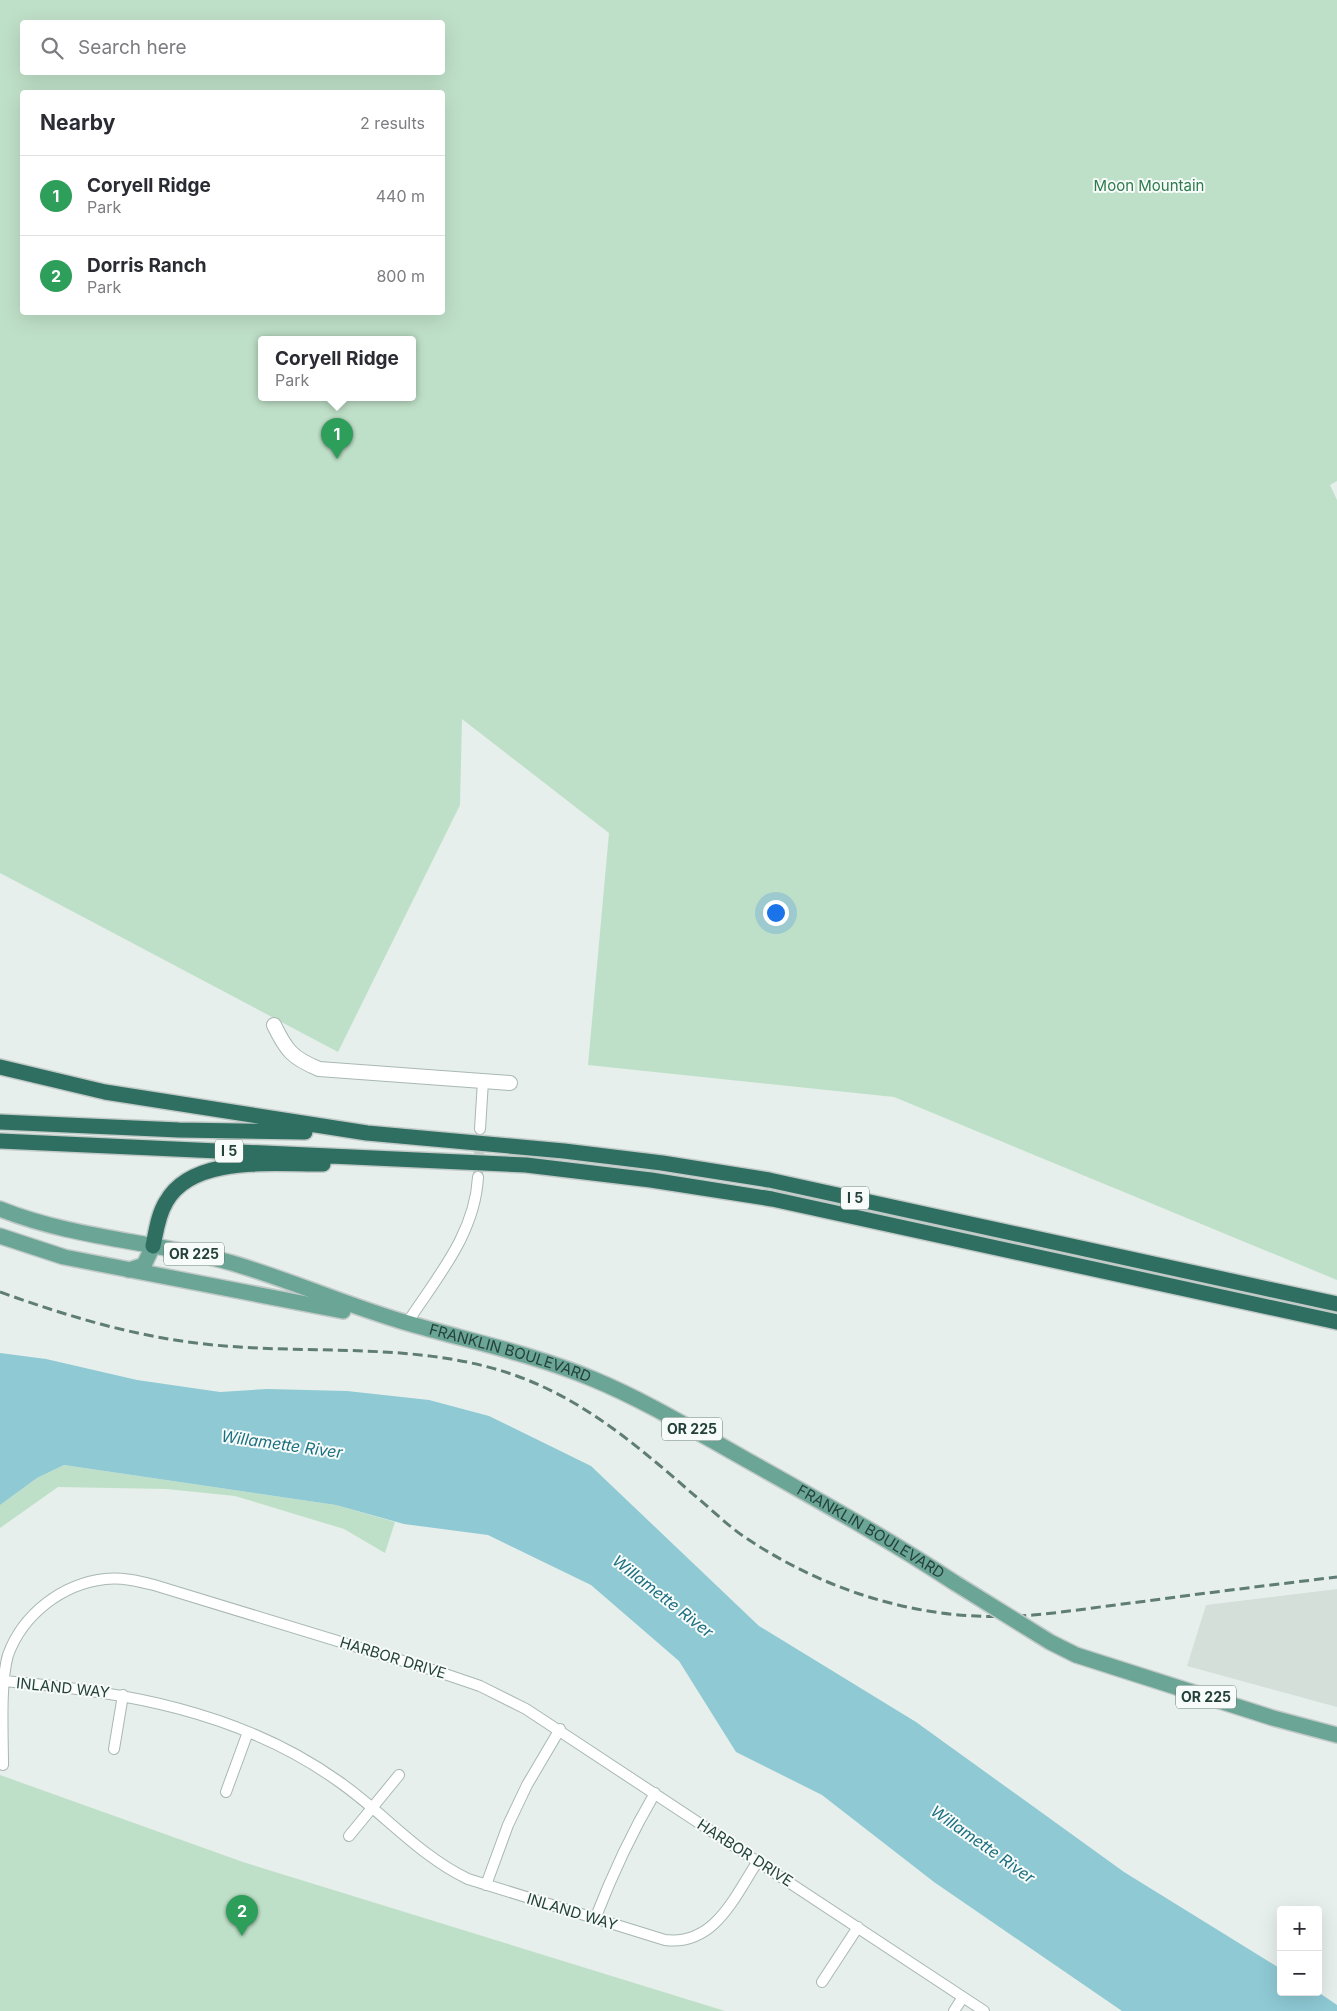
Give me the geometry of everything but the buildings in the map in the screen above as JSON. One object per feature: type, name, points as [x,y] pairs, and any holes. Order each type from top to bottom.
[{"type":"highway","points":[[0,1067],[105,1092],[367,1133]]},
{"type":"highway","name":"I 5","points":[[0,1122],[179,1130],[367,1133],[583,1154],[769,1180],[1337,1304]]},
{"type":"highway","name":"I 5","points":[[0,1141],[457,1161],[526,1165],[641,1178],[772,1199],[1337,1322]]},
{"type":"highway","points":[[153,1246],[165,1202],[177,1188],[193,1176],[209,1170],[241,1165],[457,1161]]},
{"type":"main road","name":"OR 225","points":[[0,1209],[23,1218],[73,1232],[153,1246]]},
{"type":"main road","name":"FRANKLIN BOULEVARD","points":[[0,1236],[64,1256],[129,1270],[407,1323]]},
{"type":"main road","points":[[129,1270],[144,1265],[153,1246]]},
{"type":"main road","name":"FRANKLIN BOULEVARD","points":[[153,1246],[234,1264],[355,1307],[407,1323],[529,1355],[630,1395],[894,1543],[1050,1642],[1076,1655],[1274,1718],[1337,1735]]},
{"type":"street","points":[[274,1025],[284,1047],[299,1061],[319,1069],[510,1083]]},
{"type":"street","points":[[480,1129],[483,1082]]},
{"type":"street","name":"FRANKLIN BOULEVARD","points":[[407,1323],[468,1226],[477,1195],[478,1177]]},
{"type":"street","name":"HARBOR DRIVE","points":[[3,1765],[4,1681],[8,1656],[20,1631],[36,1611],[58,1594],[82,1584],[105,1579],[131,1580],[439,1672],[480,1686],[526,1708],[984,2011]]},
{"type":"street","name":"INLAND WAY","points":[[4,1681],[68,1686],[122,1695],[195,1712],[248,1732],[316,1766],[339,1781],[431,1858],[455,1873],[665,1940],[691,1940],[706,1932],[718,1921],[758,1861]]},
{"type":"street","name":"INLAND WAY","points":[[114,1749],[122,1695]]},
{"type":"street","points":[[486,1884],[508,1825],[523,1793],[560,1729]]},
{"type":"street","points":[[226,1792],[248,1732]]},
{"type":"street","points":[[349,1836],[399,1776]]},
{"type":"street","points":[[595,1919],[612,1873],[635,1827],[655,1793]]},
{"type":"street","points":[[822,1982],[858,1927]]},
{"type":"street","points":[[954,2011],[963,1997]]},
{"type":"shaded area","points":[[1337,1589],[1337,1707],[1187,1666],[1206,1605]]},
{"type":"green space","name":"Moon Mountain","points":[[0,0],[1337,0],[1337,481],[1330,485],[1337,500],[1337,1280],[894,1097],[588,1065],[609,833],[462,719],[460,805],[338,1052],[0,873]]},
{"type":"green space","points":[[64,1465],[336,1505],[395,1522],[385,1553],[344,1529],[235,1496],[166,1489],[58,1487],[0,1528],[0,1505],[37,1478]]},
{"type":"green space","points":[[0,1775],[243,1862],[725,2011],[0,2011]]},
{"type":"water","name":"Willamette River","points":[[0,1353],[46,1359],[137,1380],[220,1392],[267,1389],[347,1391],[429,1400],[489,1416],[591,1466],[759,1626],[916,1722],[1124,1872],[1277,1967],[1277,1996],[1322,1995],[1337,2005],[1337,2011],[1122,2011],[934,1882],[822,1795],[736,1752],[679,1661],[591,1585],[488,1535],[404,1524],[336,1505],[64,1465],[37,1478],[0,1505]]},
{"type":"tunnel","points":[[478,1177],[480,1137]]},
{"type":"railway","points":[[0,1292],[52,1310],[105,1325],[186,1342],[252,1348],[405,1353],[480,1365],[517,1376],[542,1386],[566,1399],[611,1427],[743,1536],[776,1556],[810,1574],[845,1589],[881,1601],[918,1609],[956,1615],[994,1617],[1033,1615],[1337,1577]]},
{"type":"place","name":"Coryell Ridge","points":[[337,459]]},
{"type":"place","name":"Dorris Ranch","points":[[242,1936]]}]
